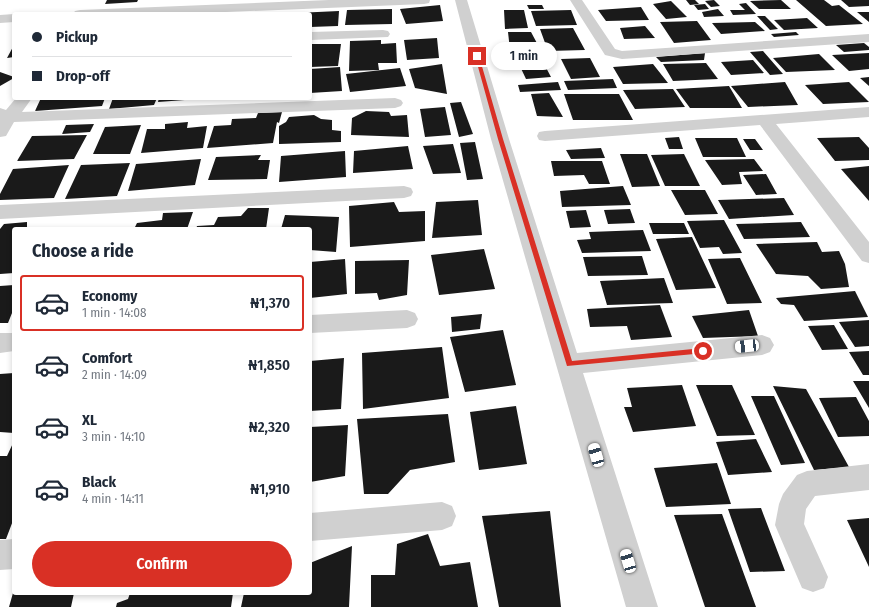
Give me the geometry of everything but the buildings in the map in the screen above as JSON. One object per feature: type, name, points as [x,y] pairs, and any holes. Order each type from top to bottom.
[{"type":"street","points":[[129,12],[424,0]]},
{"type":"street","points":[[461,0],[500,139],[642,607]]},
{"type":"street","points":[[576,0],[610,52],[622,55],[869,38]]},
{"type":"street","points":[[0,19],[12,18]]},
{"type":"street","points":[[312,36],[383,34]]},
{"type":"street","points":[[0,132],[4,115],[22,100]]},
{"type":"street","points":[[4,115],[396,104]]},
{"type":"street","points":[[544,136],[765,121],[869,112]]},
{"type":"street","points":[[765,121],[869,256]]},
{"type":"street","points":[[0,212],[404,192]]},
{"type":"street","points":[[312,324],[407,319]]},
{"type":"street","points":[[0,343],[12,342]]},
{"type":"street","points":[[569,364],[762,345]]},
{"type":"street","points":[[813,578],[789,525],[793,504],[807,484],[869,477]]},
{"type":"street","points":[[312,527],[442,516]]},
{"type":"street","points":[[0,555],[12,554]]},
{"type":"route","points":[[477,56],[500,139],[569,364],[703,351]]}]
